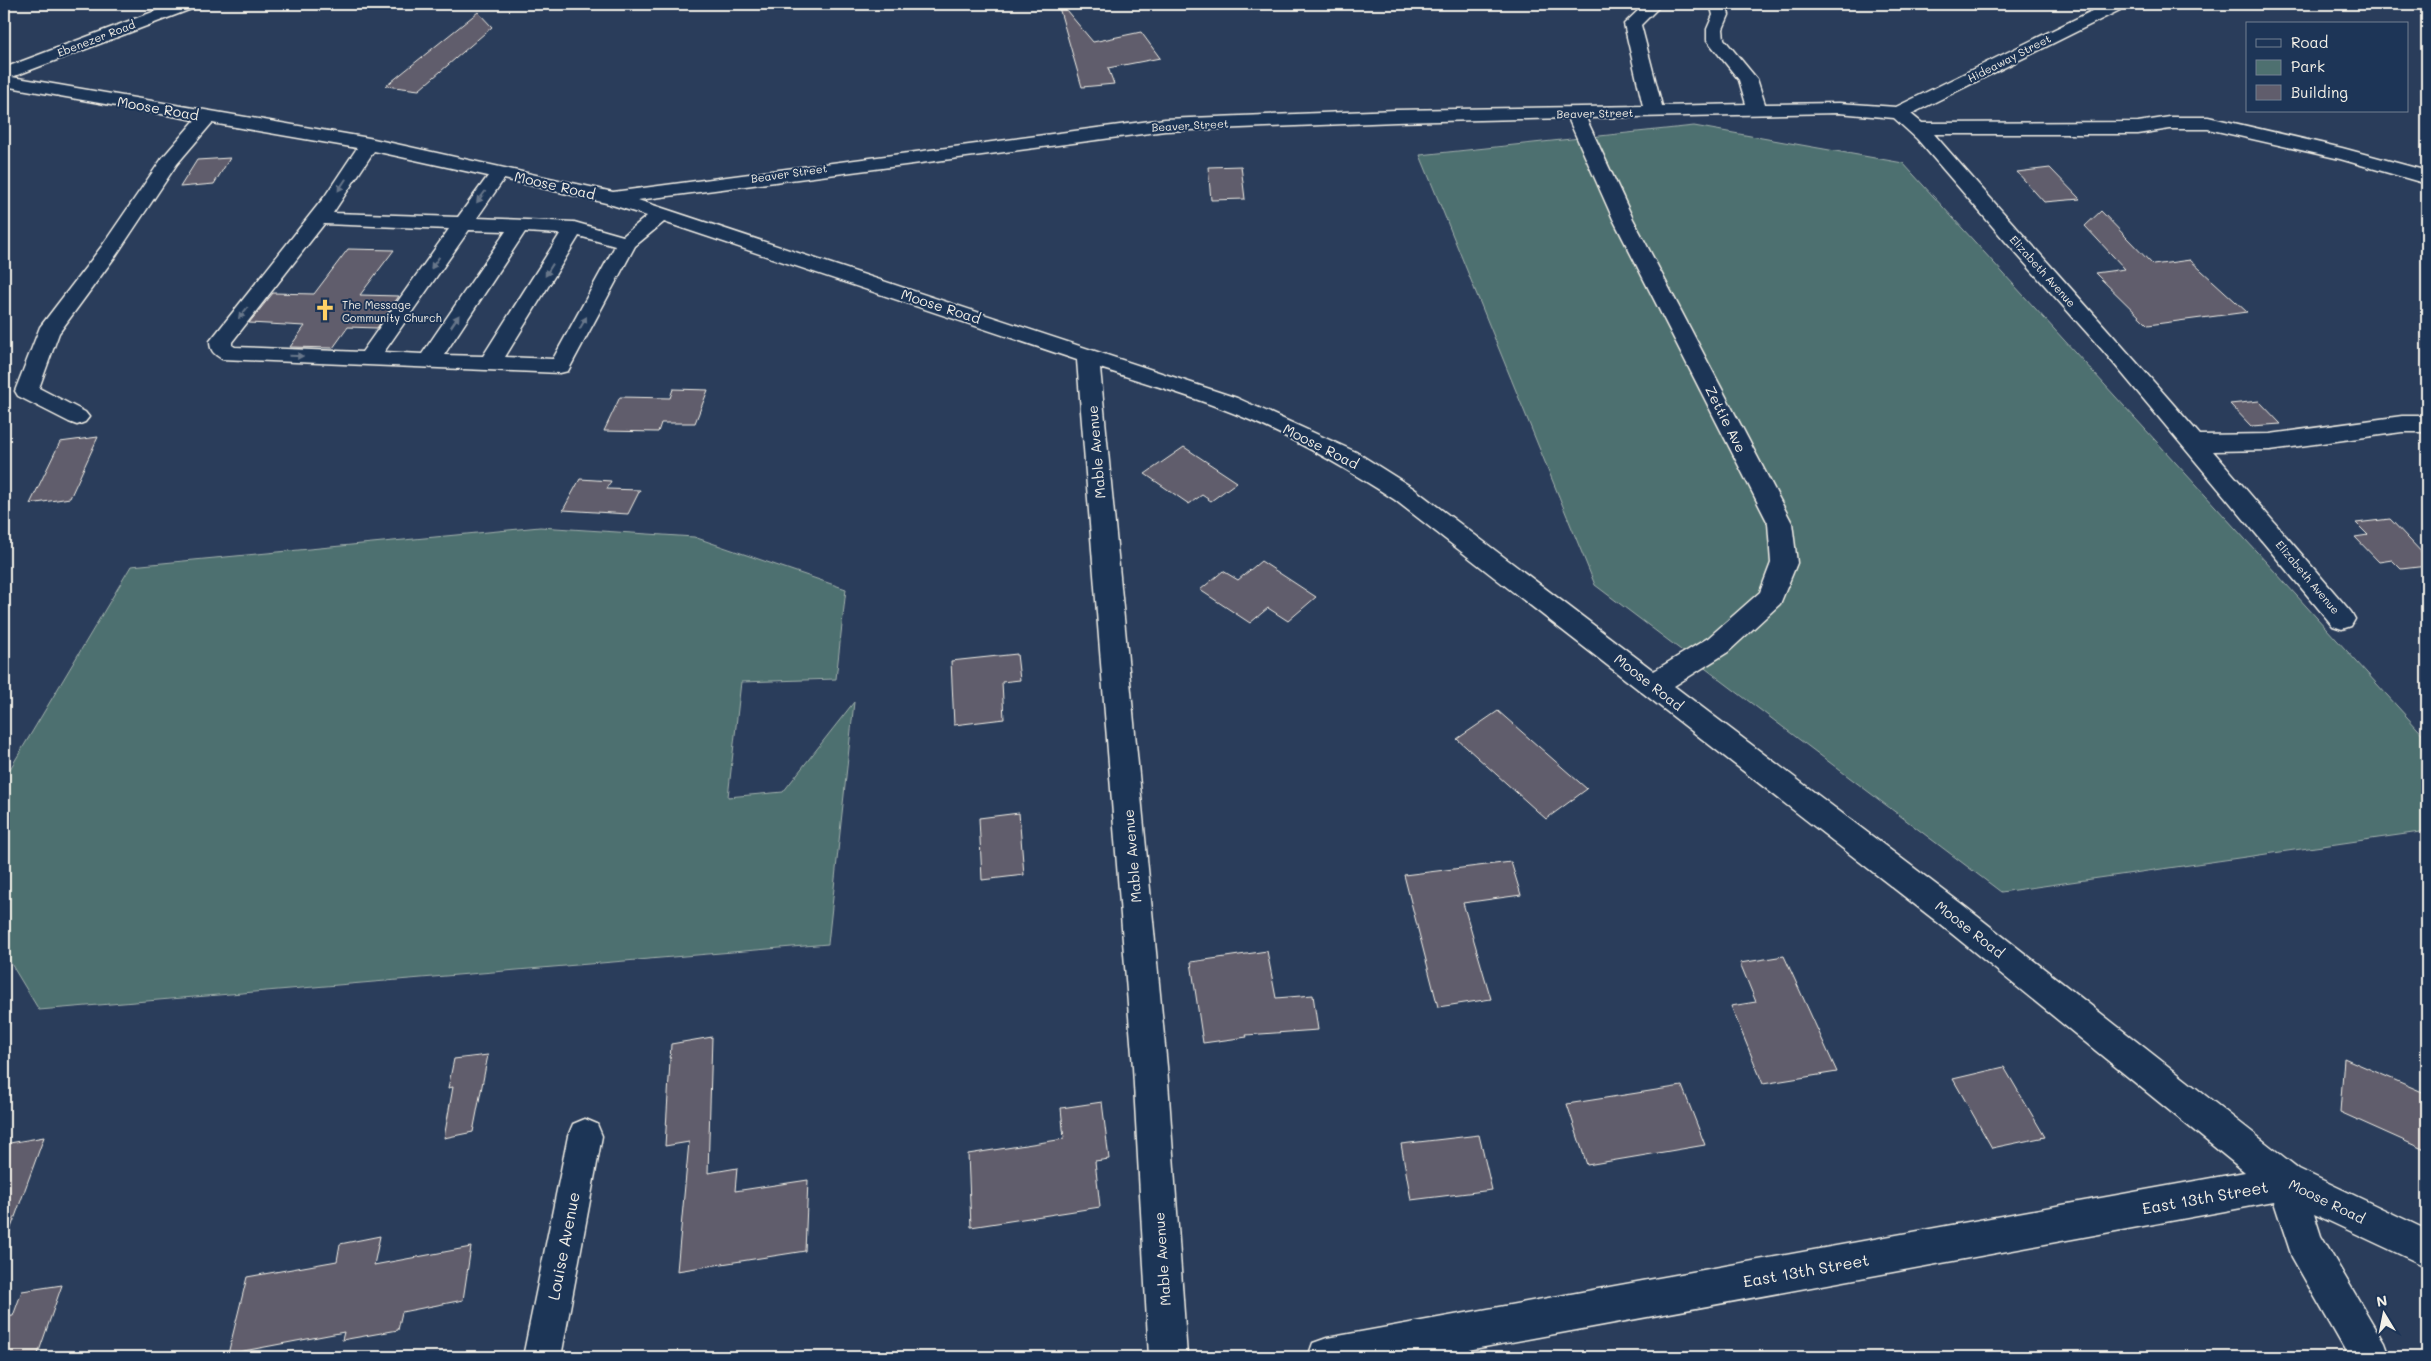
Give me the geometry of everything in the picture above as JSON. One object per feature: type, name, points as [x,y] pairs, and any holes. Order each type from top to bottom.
[{"type":"street","name":"Ebenezer Road","points":[[4,74],[188,4]]},
{"type":"street","name":"Beaver Street","points":[[612,198],[1165,125],[1396,116],[1654,112],[1632,24],[1654,4]]},
{"type":"street","points":[[1718,4],[1721,15],[1715,29],[1716,40],[1748,79],[1757,110]]},
{"type":"street","name":"Hideaway Street","points":[[1900,113],[2118,4]]},
{"type":"street","points":[[113,31],[128,10]]},
{"type":"street","name":"Moose Road","points":[[4,81],[369,144],[612,198],[1088,355],[1229,403],[1290,428],[1348,458],[1404,494],[1952,915],[2286,1182],[2427,1249]]},
{"type":"street","points":[[1654,112],[1839,108],[1900,113]]},
{"type":"street","name":"Zettie Ave","points":[[1575,113],[1623,219],[1780,523],[1784,564],[1771,597],[1718,644],[1652,685]]},
{"type":"street","name":"Elizabeth Avenue","points":[[1900,113],[1918,130],[2113,348],[2342,619]]},
{"type":"street","points":[[77,417],[26,391],[48,332],[110,250],[170,161],[208,116]]},
{"type":"street","points":[[1918,130],[2138,128],[2170,123],[2208,123],[2342,154],[2409,171],[2427,178]]},
{"type":"street","points":[[369,144],[318,218],[221,341],[221,348],[230,354],[560,366],[627,243],[662,214]]},
{"type":"street","points":[[368,359],[500,172]]},
{"type":"street","points":[[318,218],[574,228],[627,243]]},
{"type":"street","points":[[428,362],[520,225]]},
{"type":"street","points":[[490,363],[574,228]]},
{"type":"street","name":"Mable Avenue","points":[[1088,355],[1150,1067],[1168,1357]]},
{"type":"street","points":[[2194,442],[2270,442],[2402,424],[2427,424]]},
{"type":"street","name":"Louise Avenue","points":[[542,1357],[585,1136]]},
{"type":"street","points":[[2286,1182],[2305,1244],[2370,1357]]},
{"type":"street","name":"East 13th Street","points":[[1327,1357],[2286,1182]]},
{"type":"green space","points":[[1694,126],[1903,163],[2427,739],[2427,831],[2001,892],[1595,585],[1420,155]]},
{"type":"green space","points":[[540,527],[694,537],[846,589],[836,679],[741,682],[728,797],[783,792],[854,702],[828,944],[39,1010],[4,952],[4,779],[131,566]]},
{"type":"building","points":[[1058,4],[1061,4],[1093,42],[1141,32],[1160,58],[1108,68],[1114,84],[1082,87]]},
{"type":"building","points":[[478,12],[492,27],[419,90],[386,86]]},
{"type":"building","points":[[230,158],[214,184],[180,187],[197,160]]},
{"type":"building","points":[[1241,166],[1245,199],[1211,200],[1208,167]]},
{"type":"building","points":[[2050,168],[2080,199],[2044,202],[2017,172]]},
{"type":"building","points":[[2101,211],[2153,265],[2190,260],[2247,312],[2148,325],[2095,273],[2125,269],[2085,226]]},
{"type":"building","name":"The Message Community Church","points":[[348,249],[394,250],[360,295],[399,296],[377,328],[348,327],[333,348],[290,347],[305,326],[249,323],[273,293],[314,294]]},
{"type":"building","points":[[673,389],[708,390],[695,423],[661,423],[658,432],[604,431],[620,397],[670,398]]},
{"type":"building","points":[[2259,401],[2281,424],[2251,426],[2230,404]]},
{"type":"building","points":[[98,437],[70,498],[30,504],[60,442]]},
{"type":"building","points":[[1184,447],[1237,482],[1211,501],[1202,495],[1189,504],[1145,474]]},
{"type":"building","points":[[580,479],[611,481],[607,489],[640,490],[628,514],[563,510]]},
{"type":"building","points":[[2390,519],[2427,558],[2427,566],[2401,569],[2392,560],[2379,562],[2355,537],[2368,535],[2356,523]]},
{"type":"building","points":[[1261,561],[1316,597],[1288,621],[1268,608],[1250,623],[1200,590],[1223,571],[1238,580]]},
{"type":"building","points":[[1017,654],[1020,680],[1002,682],[1004,719],[954,725],[951,661]]},
{"type":"building","points":[[1498,711],[1587,789],[1546,819],[1457,739]]},
{"type":"building","points":[[1019,813],[1024,875],[982,880],[979,818]]},
{"type":"building","points":[[1511,862],[1521,895],[1463,903],[1491,999],[1438,1007],[1404,875]]},
{"type":"building","points":[[1267,951],[1276,998],[1313,995],[1318,1030],[1246,1035],[1247,1037],[1203,1043],[1191,962]]},
{"type":"building","points":[[1784,956],[1837,1072],[1763,1084],[1731,1006],[1756,1002],[1740,963]]},
{"type":"building","points":[[712,1037],[708,1173],[737,1168],[735,1191],[808,1180],[805,1251],[677,1271],[689,1142],[665,1146],[671,1044]]},
{"type":"building","points":[[488,1055],[473,1132],[444,1138],[453,1087],[448,1088],[454,1059]]},
{"type":"building","points":[[2344,1058],[2427,1094],[2427,1151],[2340,1112]]},
{"type":"building","points":[[2004,1067],[2045,1137],[1992,1148],[1953,1079]]},
{"type":"building","points":[[1682,1086],[1705,1145],[1587,1165],[1567,1104]]},
{"type":"building","points":[[1102,1102],[1109,1159],[1095,1161],[1100,1207],[971,1227],[968,1154],[1064,1139],[1061,1108]]},
{"type":"building","points":[[1479,1135],[1492,1190],[1411,1200],[1401,1144]]},
{"type":"building","points":[[44,1137],[7,1239],[4,1238],[4,1144]]},
{"type":"building","points":[[380,1236],[374,1265],[471,1247],[463,1300],[402,1312],[398,1330],[342,1340],[344,1332],[228,1354],[247,1277],[337,1261],[340,1244]]},
{"type":"building","points":[[62,1285],[37,1357],[4,1357],[4,1317],[13,1316],[22,1291]]},
{"type":"place","name":"The Message Community Church","points":[[325,310]]}]
